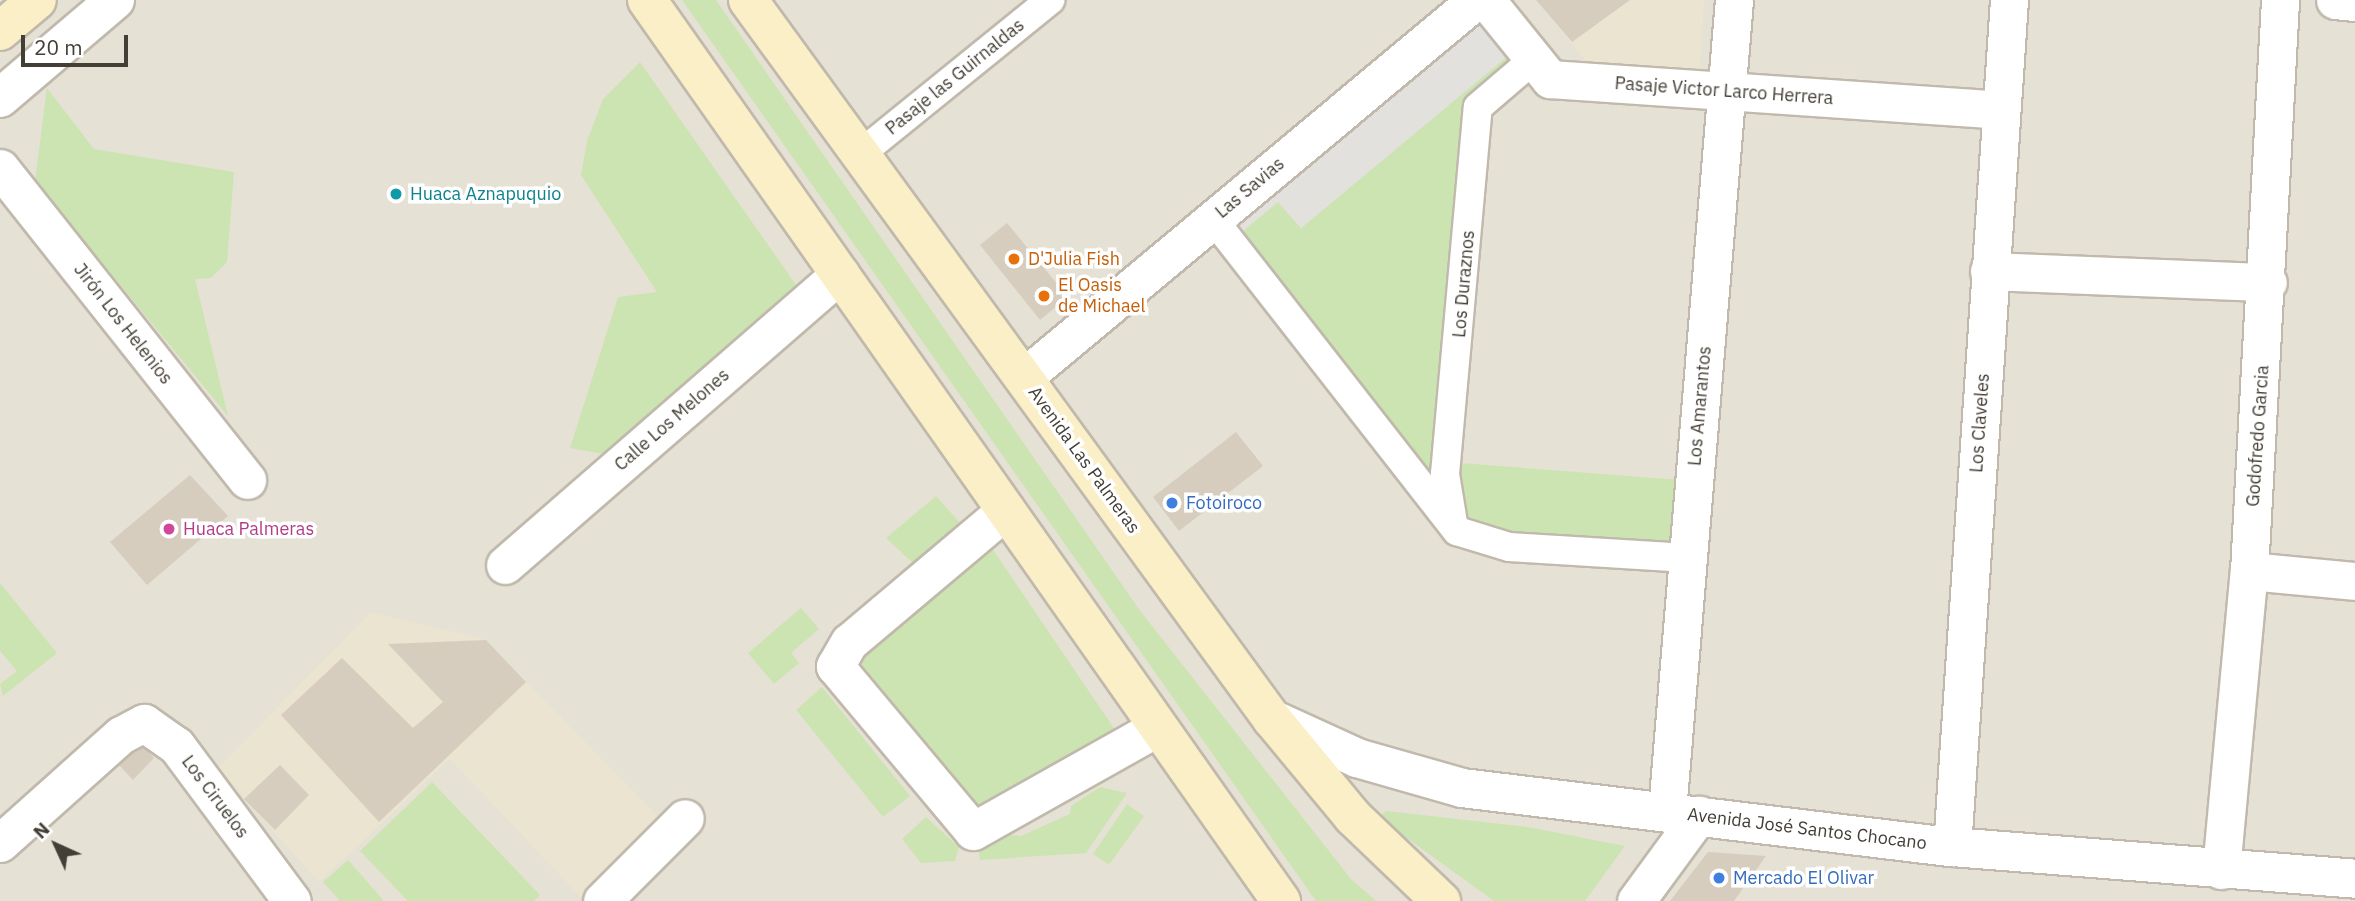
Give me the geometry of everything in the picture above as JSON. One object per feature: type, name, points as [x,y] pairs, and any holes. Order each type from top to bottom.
[{"type":"main road","points":[[0,31],[37,0]]},
{"type":"main road","points":[[647,0],[1280,901]]},
{"type":"main road","name":"Avenida Las Palmeras","points":[[748,0],[1272,719],[1353,817],[1441,901]]},
{"type":"street","points":[[0,98],[115,0]]},
{"type":"street","name":"Pasaje las Guirnaldas","points":[[860,154],[1050,0]]},
{"type":"street","name":"Las Savias","points":[[1024,377],[1476,0]]},
{"type":"street","name":"Pasaje Victor Larco Herrera","points":[[1486,0],[1550,79],[2000,110]]},
{"type":"street","name":"Los Amarantos","points":[[1683,813],[1688,558],[1734,0]]},
{"type":"street","name":"Los Claveles","points":[[1952,847],[2009,0]]},
{"type":"street","name":"Godofredo Garcia","points":[[2221,870],[2249,571],[2268,282],[2280,0]]},
{"type":"street","points":[[2335,0],[2355,2]]},
{"type":"street","name":"Los Duraznos","points":[[1457,531],[1446,503],[1445,474],[1478,107],[1534,59]]},
{"type":"street","name":"Jirón Los Helenios","points":[[0,168],[247,480]]},
{"type":"street","points":[[1213,219],[1457,531],[1509,547],[1688,558]]},
{"type":"street","points":[[1989,271],[2268,282]]},
{"type":"street","name":"Calle Los Melones","points":[[505,565],[839,274]]},
{"type":"street","points":[[1006,510],[849,642],[835,666],[973,831],[1158,727]]},
{"type":"street","points":[[2249,571],[2355,581]]},
{"type":"street","name":"Avenida José Santos Chocano","points":[[1272,719],[1357,758],[1462,788],[1952,847],[2355,879]]},
{"type":"street","name":"Los Ciruelos","points":[[0,843],[121,735],[144,723],[176,745],[292,901]]},
{"type":"street","points":[[1636,901],[1683,813]]},
{"type":"street","points":[[602,901],[685,818]]},
{"type":"shaded area","points":[[0,0],[2355,0],[2355,901],[0,901]]},
{"type":"shaded area","points":[[1476,0],[1522,44],[1301,228],[1278,202],[1231,241],[1213,220]]},
{"type":"shaded area","points":[[1536,0],[1704,0],[1699,78],[1591,67]]},
{"type":"shaded area","points":[[371,612],[486,640],[661,820],[581,897],[450,759],[319,882],[218,768]]},
{"type":"green space","points":[[682,0],[716,0],[1141,612],[1351,879],[1376,901],[1316,901]]},
{"type":"green space","points":[[1522,44],[1534,59],[1478,107],[1447,462],[1694,481],[1688,558],[1482,542],[1231,241],[1278,201],[1301,228]]},
{"type":"green space","points":[[640,62],[801,292],[615,456],[570,448],[618,297],[657,292],[581,175],[587,141],[603,99]]},
{"type":"green space","points":[[47,88],[94,149],[234,172],[227,262],[211,278],[195,279],[228,416],[35,181]]},
{"type":"green space","points":[[936,496],[963,526],[915,565],[886,538]]},
{"type":"green space","points":[[981,532],[1126,746],[973,831],[838,654]]},
{"type":"green space","points":[[0,583],[57,653],[3,696],[0,684],[17,671],[0,651]]},
{"type":"green space","points":[[801,608],[819,629],[791,653],[799,663],[774,684],[748,653]]},
{"type":"green space","points":[[822,687],[910,796],[883,817],[796,710]]},
{"type":"green space","points":[[432,782],[540,895],[534,901],[408,901],[360,851]]},
{"type":"green space","points":[[1100,787],[1127,793],[1086,853],[980,860],[978,843],[1001,834],[1021,836],[1070,814],[1071,806]]},
{"type":"green space","points":[[1127,804],[1144,816],[1109,865],[1093,854]]},
{"type":"green space","points":[[1386,811],[1528,827],[1625,846],[1585,901],[1494,901],[1379,818]]},
{"type":"green space","points":[[926,817],[959,847],[955,861],[921,863],[902,839]]},
{"type":"green space","points":[[348,860],[384,901],[340,901],[323,882]]},
{"type":"building","points":[[1536,0],[1630,0],[1572,42]]},
{"type":"building","name":"D'Julia Fish","points":[[1007,223],[1068,297],[1040,320],[980,245]]},
{"type":"building","points":[[1236,432],[1263,466],[1179,531],[1153,497]]},
{"type":"building","name":"Huaca Palmeras","points":[[190,475],[228,516],[147,585],[110,542]]},
{"type":"building","points":[[486,640],[526,682],[379,822],[281,715],[342,658],[413,728],[443,702],[388,644]]},
{"type":"building","points":[[140,742],[154,758],[133,780],[118,764]]},
{"type":"building","points":[[280,765],[309,795],[275,830],[244,799]]},
{"type":"building","name":"Mercado El Olivar","points":[[1708,852],[1766,856],[1734,901],[1670,901]]},
{"type":"place","name":"Huaca Aznapuquio","points":[[396,194]]},
{"type":"place","name":"D'Julia Fish","points":[[1014,259]]},
{"type":"place","name":"El Oasis de Michael","points":[[1044,296]]},
{"type":"place","name":"Fotoiroco","points":[[1172,503]]},
{"type":"place","name":"Huaca Palmeras","points":[[169,529]]},
{"type":"place","name":"Mercado El Olivar","points":[[1719,878]]}]
